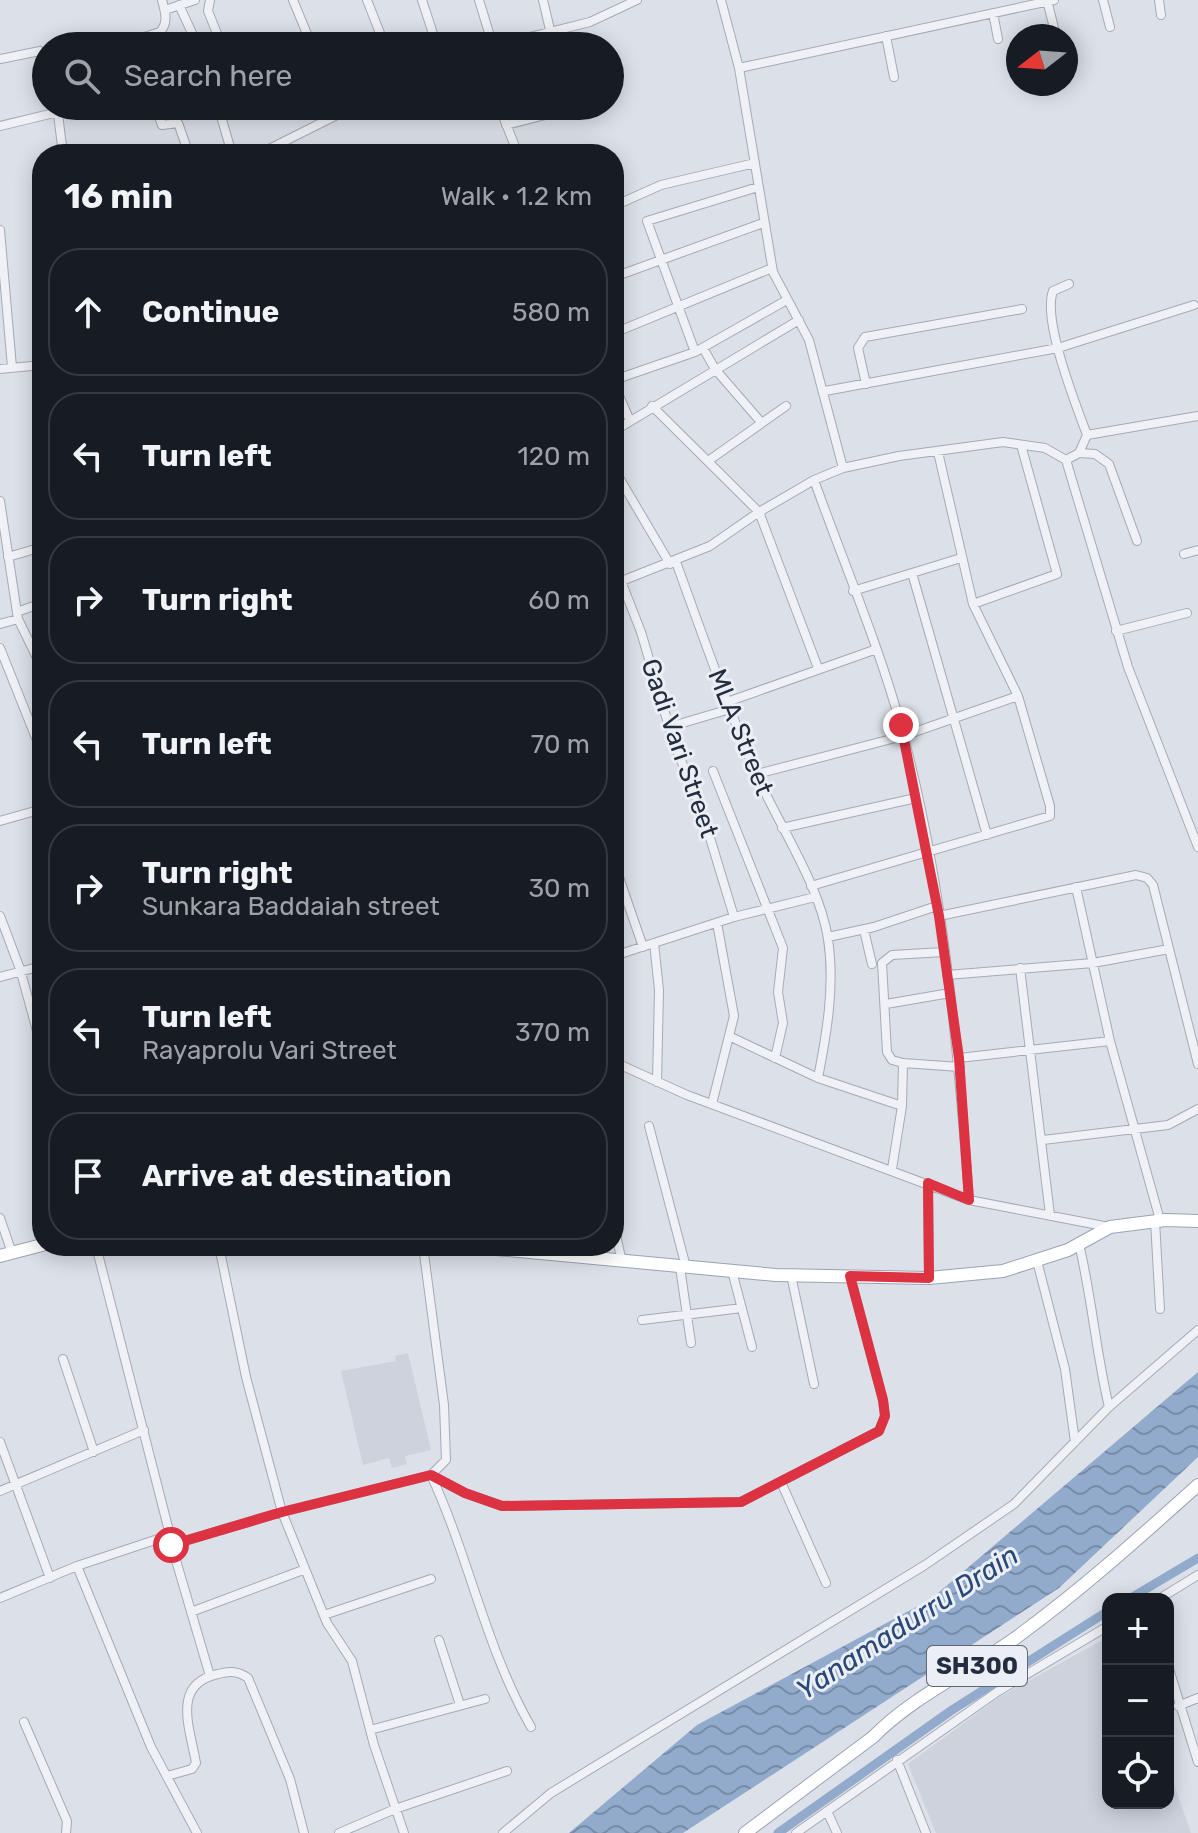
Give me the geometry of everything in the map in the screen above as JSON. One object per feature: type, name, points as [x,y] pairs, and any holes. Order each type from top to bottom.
[{"type":"main road","points":[[586,1256],[599,1260],[791,1275],[929,1278],[1003,1271],[1079,1244],[1110,1227],[1157,1220],[1198,1221]]},
{"type":"main road","points":[[6,1254],[32,1248]]},
{"type":"main road","name":"SH300","points":[[745,1833],[873,1737],[891,1719],[966,1673],[1057,1608],[1198,1485]]},
{"type":"street","points":[[160,32],[165,26],[163,5],[179,5],[195,0]]},
{"type":"street","points":[[210,0],[208,11],[216,32]]},
{"type":"street","points":[[293,0],[306,32]]},
{"type":"street","points":[[367,0],[380,32]]},
{"type":"street","points":[[422,0],[432,32]]},
{"type":"street","points":[[479,0],[489,32]]},
{"type":"street","points":[[543,0],[551,32]]},
{"type":"street","points":[[558,32],[590,22],[637,0]]},
{"type":"street","points":[[721,0],[739,68],[772,268],[785,301],[809,340],[843,468]]},
{"type":"street","points":[[739,68],[1049,0],[1054,24]]},
{"type":"street","points":[[1103,0],[1110,27]]},
{"type":"street","points":[[1159,0],[1161,15]]},
{"type":"street","points":[[179,5],[192,32]]},
{"type":"street","points":[[993,13],[998,39]]},
{"type":"street","points":[[886,36],[894,77]]},
{"type":"street","points":[[0,59],[32,53]]},
{"type":"street","points":[[0,126],[32,116]]},
{"type":"street","points":[[58,120],[62,144]]},
{"type":"street","points":[[160,120],[162,125],[178,123],[185,144]]},
{"type":"street","points":[[222,120],[229,144]]},
{"type":"street","points":[[277,144],[320,120]]},
{"type":"street","points":[[504,120],[514,144]]},
{"type":"street","points":[[506,125],[525,120]]},
{"type":"street","points":[[624,202],[661,185],[755,163]]},
{"type":"street","points":[[758,187],[647,221],[678,306],[699,350],[760,421]]},
{"type":"street","points":[[624,273],[763,223]]},
{"type":"street","points":[[0,230],[12,367]]},
{"type":"street","points":[[624,329],[772,268]]},
{"type":"street","points":[[1069,284],[1053,291],[1050,299],[1058,348],[1087,435],[1079,453]]},
{"type":"street","points":[[624,378],[699,350],[785,301]]},
{"type":"street","points":[[825,391],[1058,348],[1194,305]]},
{"type":"street","points":[[866,384],[858,348],[865,337],[1022,309]]},
{"type":"street","points":[[624,425],[799,320]]},
{"type":"street","points":[[0,369],[32,366]]},
{"type":"street","points":[[624,406],[630,421]]},
{"type":"street","points":[[652,406],[759,512],[818,668]]},
{"type":"street","points":[[708,461],[760,421],[786,406]]},
{"type":"street","points":[[1087,435],[1198,416]]},
{"type":"street","points":[[624,580],[710,546],[759,512],[814,480],[843,468],[1003,442],[1045,448],[1066,460],[1116,631],[1198,847]]},
{"type":"street","points":[[973,604],[1057,574],[1021,445]]},
{"type":"street","points":[[811,886],[927,854],[1050,816],[1051,813],[1018,696],[973,604],[938,452]]},
{"type":"street","points":[[1066,460],[1079,453],[1095,454],[1109,464],[1137,541]]},
{"type":"street","points":[[814,480],[903,736],[939,916],[960,1062],[969,1200]]},
{"type":"street","name":"MLA Street","points":[[624,485],[673,563],[757,774],[815,897],[828,937],[831,983],[818,1078]]},
{"type":"street","points":[[0,501],[17,615],[32,647]]},
{"type":"street","points":[[8,557],[32,550]]},
{"type":"street","points":[[1184,554],[1198,550]]},
{"type":"street","points":[[853,591],[961,558]]},
{"type":"street","points":[[912,573],[987,835]]},
{"type":"street","name":"Gadi Vari Street","points":[[624,602],[704,818],[734,917]]},
{"type":"street","points":[[0,624],[32,608]]},
{"type":"street","points":[[1116,631],[1187,613]]},
{"type":"street","points":[[0,648],[32,728]]},
{"type":"street","points":[[669,727],[818,668],[874,650]]},
{"type":"street","points":[[757,774],[903,736],[1018,696]]},
{"type":"street","points":[[713,771],[783,948],[778,992],[783,1023],[775,1058]]},
{"type":"street","points":[[782,828],[916,798]]},
{"type":"street","points":[[0,821],[32,812]]},
{"type":"street","points":[[939,916],[1136,875],[1147,878],[1153,885],[1198,1064]]},
{"type":"street","points":[[1076,887],[1110,1041],[1157,1220],[1160,1309]]},
{"type":"street","points":[[624,892],[643,947]]},
{"type":"street","points":[[624,953],[734,917],[815,897]]},
{"type":"street","points":[[828,937],[864,930],[937,906]]},
{"type":"street","points":[[0,916],[32,1013]]},
{"type":"street","points":[[712,1104],[734,1016],[731,985],[717,923]]},
{"type":"street","points":[[864,930],[872,964]]},
{"type":"street","points":[[654,943],[659,990],[657,1082]]},
{"type":"street","points":[[947,975],[1093,963],[1169,949]]},
{"type":"street","points":[[944,952],[886,958],[882,963],[887,1052],[892,1060],[903,1063],[960,1062],[1110,1041]]},
{"type":"street","points":[[0,977],[32,967]]},
{"type":"street","points":[[1020,968],[1050,1215]]},
{"type":"street","points":[[886,1004],[950,993]]},
{"type":"street","points":[[731,1037],[818,1078],[902,1106]]},
{"type":"street","points":[[892,1169],[902,1106],[903,1063]]},
{"type":"street","points":[[624,1067],[712,1104],[969,1200],[1110,1227]]},
{"type":"street","points":[[1043,1140],[1135,1131],[1177,1122],[1198,1109]]},
{"type":"street","points":[[649,1126],[683,1267],[691,1343]]},
{"type":"street","points":[[928,1183],[929,1278]]},
{"type":"street","points":[[0,1218],[6,1254]]},
{"type":"street","points":[[1079,1244],[1088,1282],[1096,1356],[1109,1407]]},
{"type":"street","points":[[99,1256],[170,1540],[210,1676]]},
{"type":"street","points":[[221,1256],[246,1377],[282,1512],[303,1570],[324,1615],[352,1661],[370,1730],[404,1833]]},
{"type":"street","points":[[0,1598],[77,1566],[431,1475],[446,1460],[444,1405],[424,1256]]},
{"type":"street","points":[[598,1256],[599,1260]]},
{"type":"street","points":[[621,1256],[622,1262]]},
{"type":"street","points":[[1037,1261],[1062,1354],[1075,1442]]},
{"type":"street","points":[[732,1271],[752,1347]]},
{"type":"street","points":[[791,1275],[814,1384]]},
{"type":"street","points":[[431,1475],[465,1493],[502,1506],[741,1502],[879,1431],[885,1416],[883,1400],[850,1276]]},
{"type":"street","points":[[642,1320],[742,1308]]},
{"type":"street","points":[[503,1833],[551,1793],[925,1565],[1014,1504],[1109,1407],[1198,1330]]},
{"type":"street","points":[[63,1359],[94,1452]]},
{"type":"street","points":[[0,1491],[144,1430]]},
{"type":"street","points":[[0,1442],[50,1578]]},
{"type":"street","points":[[431,1475],[448,1511],[512,1693],[531,1727]]},
{"type":"street","points":[[781,1482],[826,1583]]},
{"type":"street","points":[[77,1566],[151,1747],[197,1833]]},
{"type":"street","points":[[191,1612],[303,1570]]},
{"type":"street","points":[[1169,1593],[1198,1575]]},
{"type":"street","points":[[324,1615],[431,1579]]},
{"type":"street","points":[[796,1833],[897,1760],[1033,1669],[1102,1629]]},
{"type":"street","points":[[439,1640],[460,1705]]},
{"type":"street","points":[[167,1776],[192,1769],[196,1763],[185,1701],[189,1690],[210,1676],[230,1671],[248,1678],[290,1779],[304,1833]]},
{"type":"street","points":[[1174,1690],[1198,1762]]},
{"type":"street","points":[[1178,1706],[1198,1698]]},
{"type":"street","points":[[370,1730],[485,1699]]},
{"type":"street","points":[[24,1722],[67,1821],[66,1833]]},
{"type":"street","points":[[897,1760],[926,1833]]},
{"type":"street","points":[[339,1833],[395,1809],[507,1771]]},
{"type":"street","points":[[827,1811],[837,1833]]},
{"type":"shaded area","points":[[408,1353],[431,1450],[405,1456],[407,1464],[392,1468],[389,1458],[363,1465],[341,1371],[396,1361],[395,1356]]},
{"type":"shaded area","points":[[1102,1640],[1102,1809],[1174,1809],[1174,1784],[1191,1833],[936,1833],[908,1764],[998,1698]]},
{"type":"water","name":"Yanamadurru Drain","points":[[1198,1372],[1198,1457],[1059,1588],[683,1833],[569,1833],[697,1725],[931,1599]]},
{"type":"waterway","points":[[1139,1593],[1198,1558]]},
{"type":"waterway","points":[[778,1833],[952,1710],[1102,1615]]},
{"type":"route","points":[[171,1545],[282,1512],[431,1475],[465,1493],[502,1506],[741,1502],[879,1431],[885,1416],[883,1400],[850,1276],[929,1278],[928,1183],[969,1200],[959,1058],[939,916],[901,725]]}]
